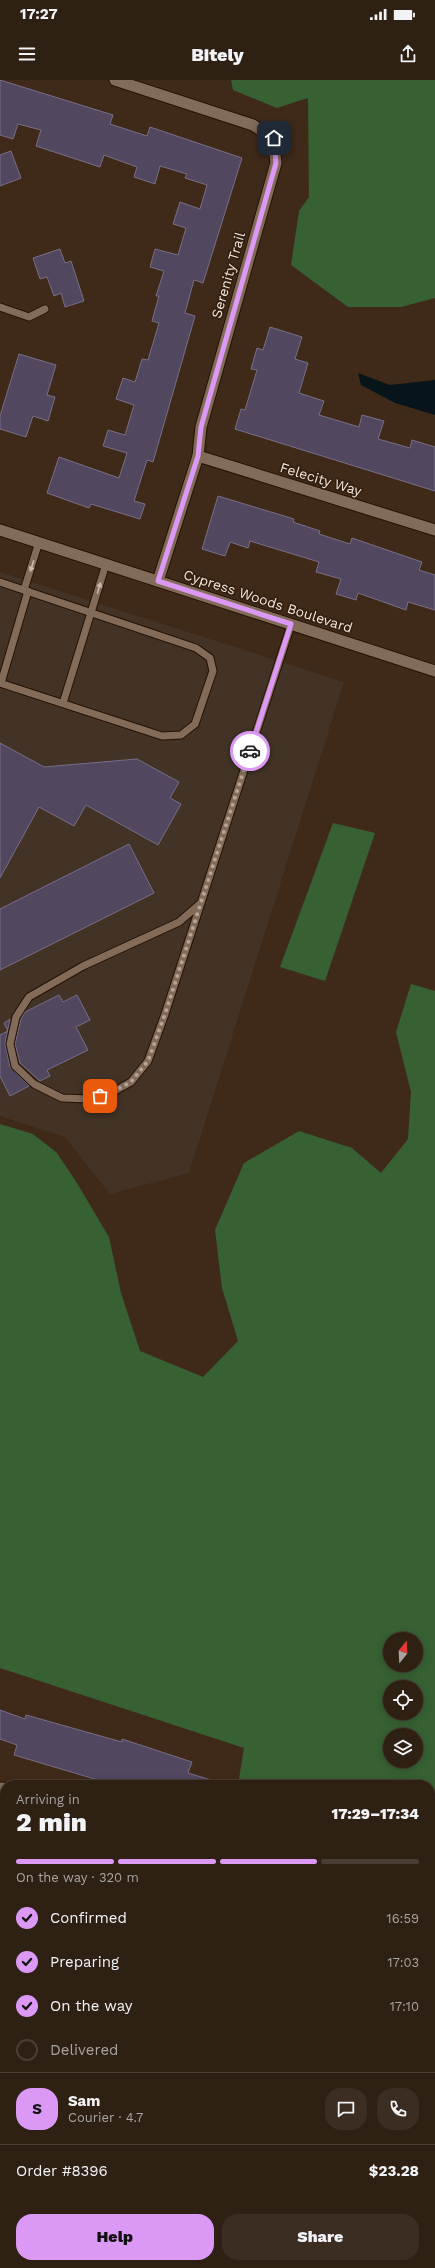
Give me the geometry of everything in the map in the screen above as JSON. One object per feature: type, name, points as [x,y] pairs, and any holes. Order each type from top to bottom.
[{"type":"street","name":"Serenity Trail","points":[[115,80],[253,125],[274,138],[276,163],[201,427],[198,456],[158,581]]},
{"type":"street","name":"Felecity Way","points":[[198,456],[435,530]]},
{"type":"street","name":"Cypress Woods Boulevard","points":[[0,530],[435,671]]},
{"type":"lane","points":[[0,307],[29,317],[45,309]]},
{"type":"lane","points":[[0,582],[26,590],[92,611],[196,648],[210,658],[213,671],[195,724],[181,735],[162,736],[0,683],[26,590],[39,542]]},
{"type":"lane","points":[[63,703],[106,564]]},
{"type":"lane","points":[[201,903],[179,922],[83,966],[29,997],[16,1017],[10,1044],[15,1066],[34,1084],[62,1098],[89,1099],[111,1093],[131,1082],[148,1061],[201,903],[291,624]]},
{"type":"shaded area","points":[[358,373],[390,385],[435,380],[435,415],[395,403],[361,385]]},
{"type":"shaded area","points":[[0,572],[344,682],[189,1173],[110,1194],[65,1137],[0,1116]]},
{"type":"green space","points":[[231,80],[435,80],[435,298],[401,307],[348,307],[291,265],[299,211],[309,197],[308,98],[277,108],[233,90]]},
{"type":"green space","points":[[333,823],[375,833],[325,981],[280,967]]},
{"type":"green space","points":[[411,984],[435,991],[435,1780],[239,1780],[244,1748],[0,1668],[0,1124],[33,1134],[57,1153],[77,1183],[109,1237],[121,1293],[140,1351],[203,1377],[238,1341],[222,1288],[215,1230],[244,1163],[299,1131],[352,1148],[381,1173],[408,1139],[411,1092],[396,1032]]},
{"type":"building","points":[[0,80],[113,115],[110,124],[147,136],[150,127],[242,158],[203,283],[194,280],[185,313],[195,316],[153,462],[147,460],[134,501],[145,504],[140,519],[91,504],[89,508],[47,493],[59,457],[119,478],[127,453],[103,446],[108,430],[125,435],[134,405],[116,399],[123,378],[135,382],[142,359],[148,360],[159,323],[152,321],[159,296],[156,296],[164,271],[150,267],[155,249],[178,255],[186,228],[173,224],[180,202],[200,209],[207,185],[185,178],[187,174],[160,166],[155,184],[134,177],[137,167],[104,155],[100,167],[36,146],[41,130],[18,124],[13,139],[0,135]]},
{"type":"building","points":[[11,151],[21,178],[0,186],[0,155]]},
{"type":"building","points":[[60,249],[65,263],[71,261],[84,301],[65,307],[61,293],[54,296],[47,277],[40,279],[33,258]]},
{"type":"building","points":[[270,327],[302,337],[295,359],[308,363],[299,393],[324,401],[319,415],[359,427],[362,415],[384,421],[378,439],[410,448],[412,440],[435,447],[435,491],[235,429],[241,409],[245,410],[257,370],[251,369],[257,348],[263,350]]},
{"type":"building","points":[[19,354],[56,365],[47,395],[55,397],[48,421],[33,416],[26,437],[0,429],[0,416]]},
{"type":"building","points":[[218,496],[294,519],[293,522],[320,531],[319,534],[350,544],[352,538],[422,562],[419,570],[435,575],[435,610],[408,602],[406,610],[358,593],[356,600],[336,594],[341,579],[316,572],[319,562],[250,541],[248,548],[230,542],[225,556],[202,549]]},
{"type":"building","points":[[0,743],[44,767],[137,759],[179,782],[170,798],[181,804],[158,845],[86,805],[74,826],[39,807],[0,878]]},
{"type":"building","points":[[129,844],[154,893],[0,970],[0,909]]},
{"type":"building","points":[[59,995],[63,1002],[77,995],[90,1020],[76,1027],[88,1050],[47,1070],[50,1076],[40,1081],[20,1063],[15,1044],[21,1019],[25,1012]]},
{"type":"building","points":[[10,1019],[8,1030],[4,1023]]},
{"type":"building","points":[[7,1031],[5,1043],[10,1067],[29,1086],[10,1096],[0,1076],[0,1035]]},
{"type":"building","points":[[0,1710],[25,1719],[26,1715],[122,1742],[122,1739],[192,1762],[188,1773],[211,1780],[98,1780],[14,1755],[17,1745],[0,1739]]},
{"type":"way so far","points":[[100,1096],[111,1093],[131,1082],[148,1061],[165,1014],[250,751]]},
{"type":"route","points":[[250,751],[291,624],[158,581],[193,475],[198,456],[201,427],[276,163],[274,138]]}]
